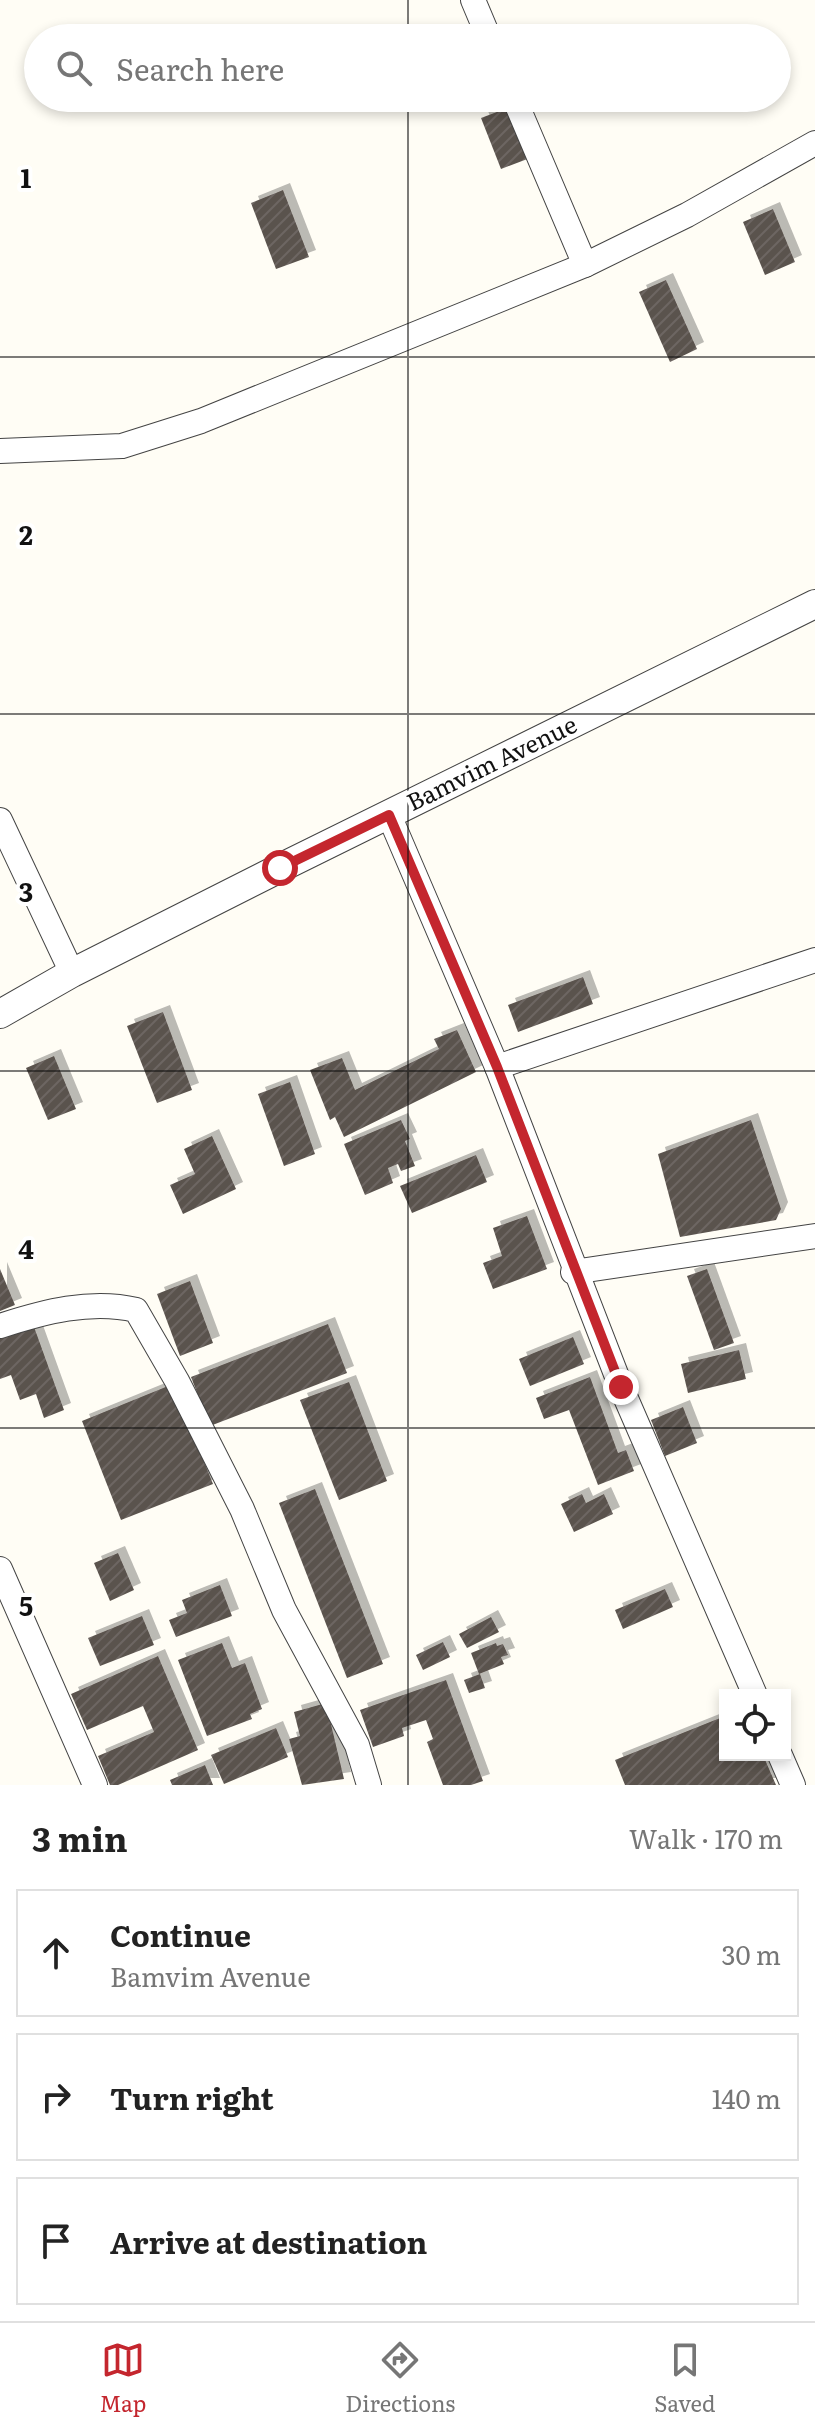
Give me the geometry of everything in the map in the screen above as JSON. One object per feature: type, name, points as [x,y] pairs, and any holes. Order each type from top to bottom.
[{"type":"street","points":[[473,0],[483,24]]},
{"type":"street","points":[[520,112],[585,265]]},
{"type":"street","points":[[0,451],[122,446],[201,421],[585,265],[687,215],[815,143]]},
{"type":"street","name":"Bamvim Avenue","points":[[0,1014],[72,973],[815,604]]},
{"type":"street","points":[[389,815],[497,1067],[573,1272],[752,1689]]},
{"type":"street","points":[[0,820],[72,973]]},
{"type":"street","points":[[497,1067],[815,960]]},
{"type":"street","points":[[573,1272],[815,1236]]},
{"type":"street","points":[[0,1326],[39,1314],[101,1305],[136,1310],[177,1381],[242,1509],[284,1610],[357,1745],[369,1785]]},
{"type":"street","points":[[0,1569],[95,1785]]},
{"type":"street","points":[[783,1761],[793,1785]]},
{"type":"building","points":[[497,112],[512,112],[530,158],[501,169],[481,118]]},
{"type":"building","points":[[283,190],[309,257],[276,269],[251,203]]},
{"type":"building","points":[[773,209],[795,262],[765,275],[743,222]]},
{"type":"building","points":[[666,280],[697,349],[670,362],[639,292]]},
{"type":"building","points":[[583,977],[593,1004],[518,1032],[508,1005]]},
{"type":"building","points":[[163,1012],[192,1090],[157,1103],[127,1026]]},
{"type":"building","points":[[457,1030],[476,1072],[344,1137],[335,1117],[330,1120],[310,1070],[342,1058],[355,1090],[439,1049],[434,1039]]},
{"type":"building","points":[[54,1056],[76,1109],[48,1120],[26,1068]]},
{"type":"building","points":[[290,1082],[315,1154],[284,1166],[258,1094]]},
{"type":"building","points":[[401,1120],[410,1139],[405,1141],[415,1166],[401,1171],[398,1164],[388,1168],[393,1183],[365,1195],[344,1144]]},
{"type":"building","points":[[751,1120],[781,1209],[776,1220],[680,1237],[658,1154]]},
{"type":"building","points":[[212,1136],[236,1189],[183,1214],[170,1185],[195,1174],[184,1149]]},
{"type":"building","points":[[476,1155],[487,1182],[412,1213],[400,1186]]},
{"type":"building","points":[[527,1216],[547,1269],[493,1289],[483,1263],[502,1256],[493,1228]]},
{"type":"building","points":[[0,1269],[15,1305],[0,1311]]},
{"type":"building","points":[[707,1269],[734,1343],[714,1350],[687,1276]]},
{"type":"building","points":[[190,1281],[213,1343],[180,1356],[157,1294]]},
{"type":"building","points":[[33,1324],[64,1410],[44,1418],[36,1394],[20,1400],[11,1375],[0,1379],[0,1336]]},
{"type":"building","points":[[328,1324],[347,1373],[210,1426],[191,1377]]},
{"type":"building","points":[[573,1337],[584,1364],[530,1386],[519,1359]]},
{"type":"building","points":[[739,1350],[746,1379],[688,1393],[681,1364]]},
{"type":"building","points":[[590,1377],[618,1453],[626,1450],[634,1471],[598,1485],[569,1410],[544,1419],[536,1398]]},
{"type":"building","points":[[349,1382],[387,1481],[339,1500],[300,1400]]},
{"type":"building","points":[[173,1384],[213,1484],[121,1520],[82,1421]]},
{"type":"building","points":[[683,1407],[697,1443],[665,1456],[651,1420]]},
{"type":"building","points":[[315,1489],[383,1664],[347,1678],[279,1503]]},
{"type":"building","points":[[582,1494],[586,1503],[604,1494],[613,1514],[574,1532],[561,1504]]},
{"type":"building","points":[[118,1553],[134,1590],[110,1601],[94,1563]]},
{"type":"building","points":[[220,1585],[232,1616],[176,1637],[169,1620],[187,1613],[182,1600]]},
{"type":"building","points":[[665,1589],[673,1607],[623,1629],[615,1610]]},
{"type":"building","points":[[142,1616],[154,1645],[100,1666],[88,1638]]},
{"type":"building","points":[[491,1617],[499,1632],[467,1648],[459,1634]]},
{"type":"building","points":[[443,1642],[450,1657],[423,1670],[416,1655]]},
{"type":"building","points":[[222,1643],[232,1668],[245,1663],[262,1709],[250,1714],[252,1719],[207,1736],[178,1660]]},
{"type":"building","points":[[496,1643],[497,1646],[503,1644],[508,1655],[501,1657],[504,1664],[479,1674],[471,1653]]},
{"type":"building","points":[[158,1656],[198,1750],[118,1785],[110,1785],[98,1756],[154,1732],[143,1706],[87,1730],[71,1694]]},
{"type":"building","points":[[480,1674],[485,1688],[469,1693],[464,1680]]},
{"type":"building","points":[[446,1680],[483,1781],[471,1785],[443,1785],[427,1742],[433,1739],[426,1720],[402,1728],[404,1736],[373,1747],[360,1710]]},
{"type":"building","points":[[326,1703],[344,1779],[302,1785],[289,1739],[300,1736],[294,1712]]},
{"type":"building","points":[[719,1718],[719,1761],[766,1761],[776,1785],[625,1785],[615,1760]]},
{"type":"building","points":[[276,1728],[288,1757],[224,1784],[211,1755]]},
{"type":"building","points":[[205,1765],[213,1785],[172,1785],[170,1780]]},
{"type":"route","points":[[280,868],[389,815],[497,1067],[573,1272],[621,1387]]}]
